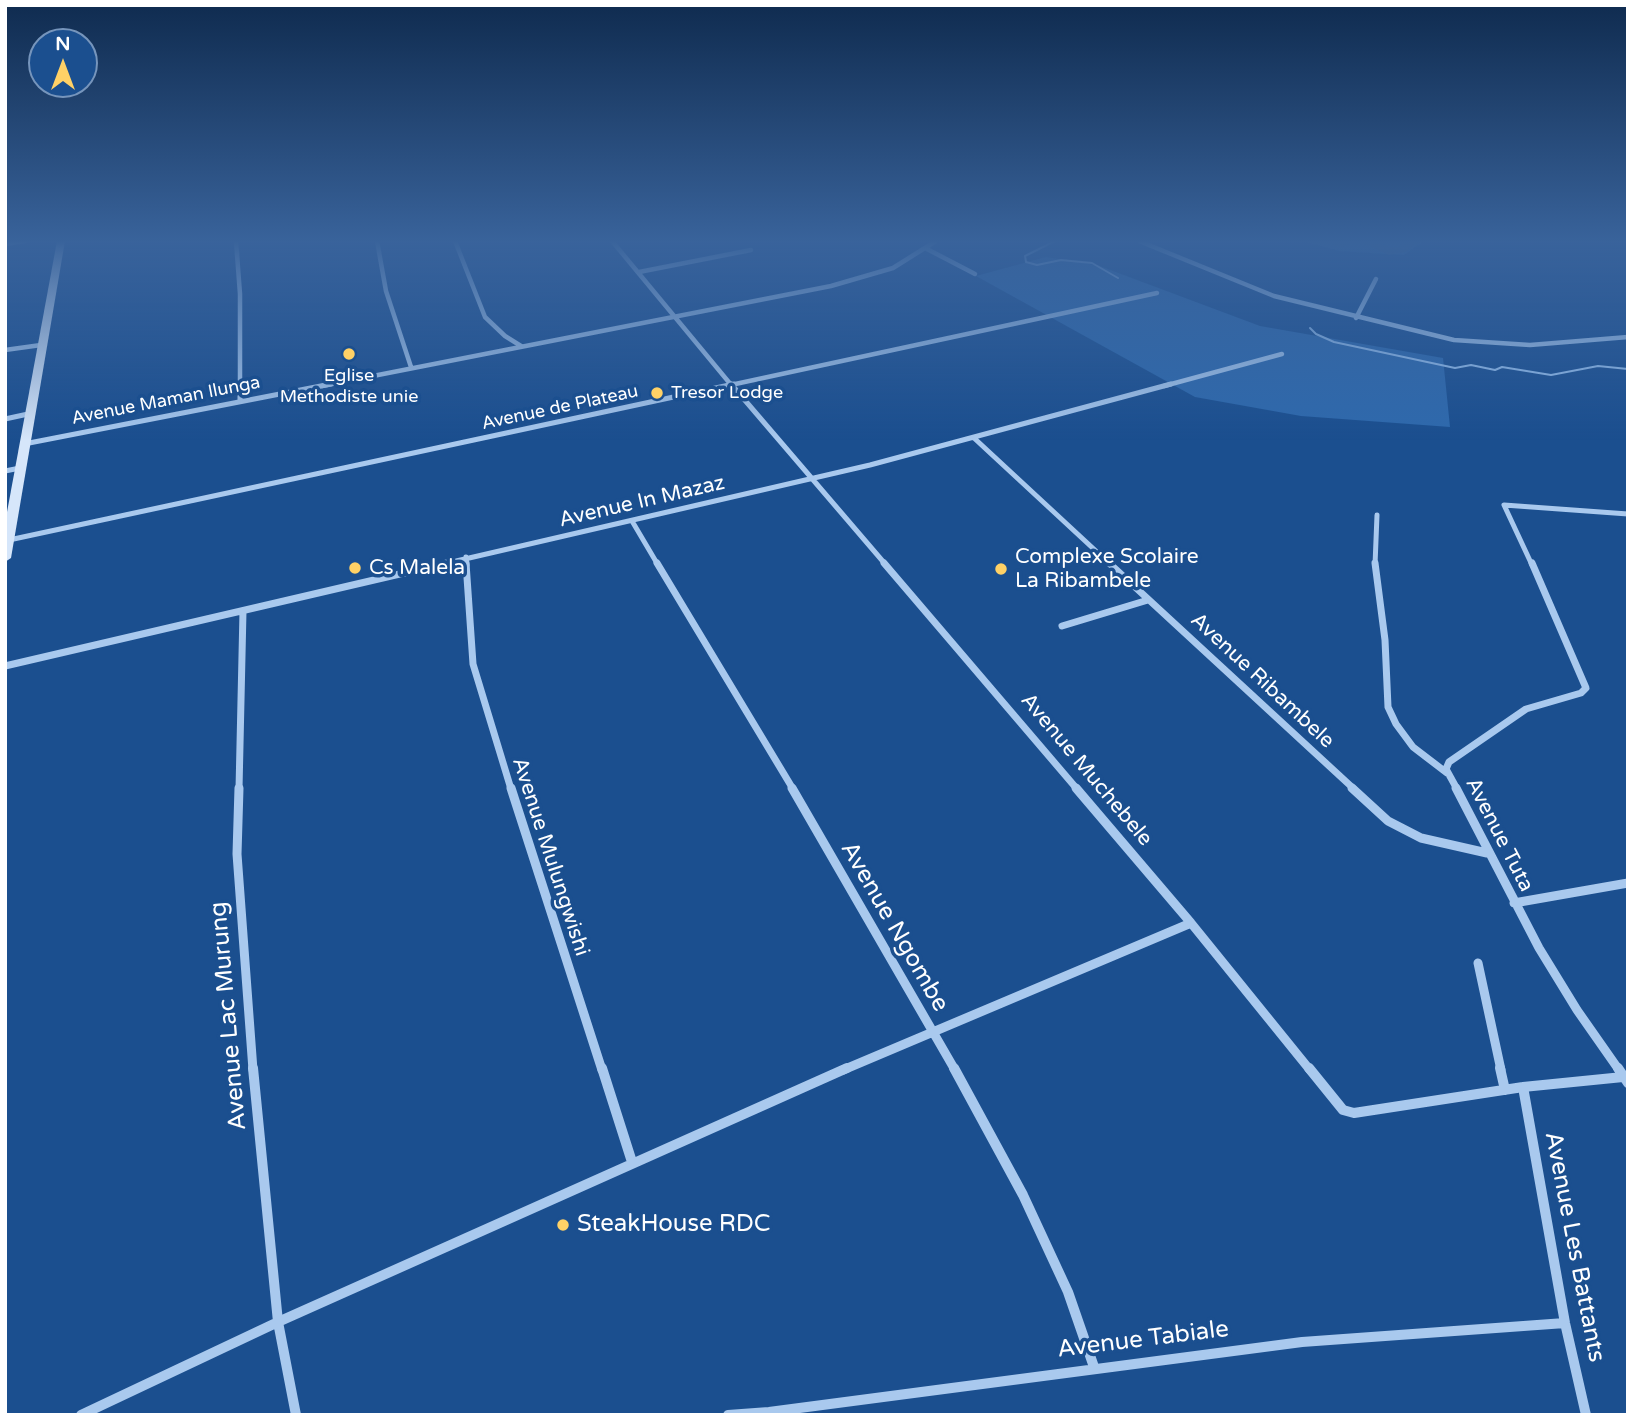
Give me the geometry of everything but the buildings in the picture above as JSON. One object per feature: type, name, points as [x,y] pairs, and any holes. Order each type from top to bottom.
[{"type":"main road","points":[[5,558],[48,307]]},
{"type":"street","points":[[240,307],[240,401]]},
{"type":"street","points":[[392,307],[411,367]]},
{"type":"street","points":[[481,307],[485,317],[505,336],[521,346]]},
{"type":"street","name":"Avenue Muchebele","points":[[666,307],[1191,923],[1343,1110],[1354,1112],[1523,1087],[1626,1080]]},
{"type":"street","name":"Avenue Maman Ilunga","points":[[23,444],[718,307]]},
{"type":"street","name":"Avenue de Plateau","points":[[9,540],[1090,307]]},
{"type":"street","points":[[1317,307],[1442,337],[1487,344],[1530,345],[1628,337]]},
{"type":"street","points":[[1356,318],[1362,307]]},
{"type":"street","points":[[5,351],[41,345]]},
{"type":"street","name":"Avenue In Mazaz","points":[[5,666],[466,557],[813,479],[1282,354]]},
{"type":"street","points":[[5,419],[28,414]]},
{"type":"street","name":"Avenue Ribambele","points":[[974,438],[1388,821],[1421,838],[1487,853]]},
{"type":"street","points":[[5,471],[20,468]]},
{"type":"street","name":"Avenue Tuta","points":[[1626,1080],[1577,1010],[1514,903],[1446,769],[1449,762],[1526,709],[1581,693],[1586,688],[1557,617],[1504,505],[1628,514]]},
{"type":"street","points":[[1377,516],[1375,563],[1385,640],[1388,707],[1396,724],[1413,747],[1448,774]]},
{"type":"street","name":"Avenue Ngombe","points":[[632,521],[690,621],[755,724],[981,1114],[1023,1195],[1068,1292],[1094,1367]]},
{"type":"street","name":"Avenue Mulungwishi","points":[[466,557],[473,664],[479,690],[632,1162]]},
{"type":"street","points":[[1062,626],[1148,600]]},
{"type":"street","name":"Avenue Lac Murung","points":[[243,611],[237,854],[248,1020],[278,1322],[296,1415]]},
{"type":"street","points":[[1514,903],[1628,883]]},
{"type":"street","points":[[81,1415],[278,1322],[632,1162],[932,1031],[1191,923]]},
{"type":"street","points":[[1478,963],[1505,1090]]},
{"type":"street","name":"Avenue Les Battants","points":[[1523,1087],[1565,1323],[1586,1415]]},
{"type":"street","name":"Avenue Tabiale","points":[[728,1415],[769,1412],[1094,1367],[1302,1342],[1565,1323]]},
{"type":"shaded area","points":[[1033,307],[1210,307],[1260,326],[1443,358],[1450,427],[1301,416],[1195,397]]},
{"type":"waterway","points":[[1310,328],[1316,334],[1334,342],[1455,368],[1471,365],[1495,370],[1502,367],[1551,375],[1598,366],[1628,369]]},
{"type":"place","name":"Eglise Methodiste unie","points":[[349,354]]},
{"type":"place","name":"Tresor Lodge","points":[[657,393]]},
{"type":"place","name":"Cs Malela","points":[[355,568]]},
{"type":"place","name":"Complexe Scolaire La Ribambele","points":[[1001,569]]},
{"type":"place","name":"SteakHouse RDC","points":[[563,1225]]}]
